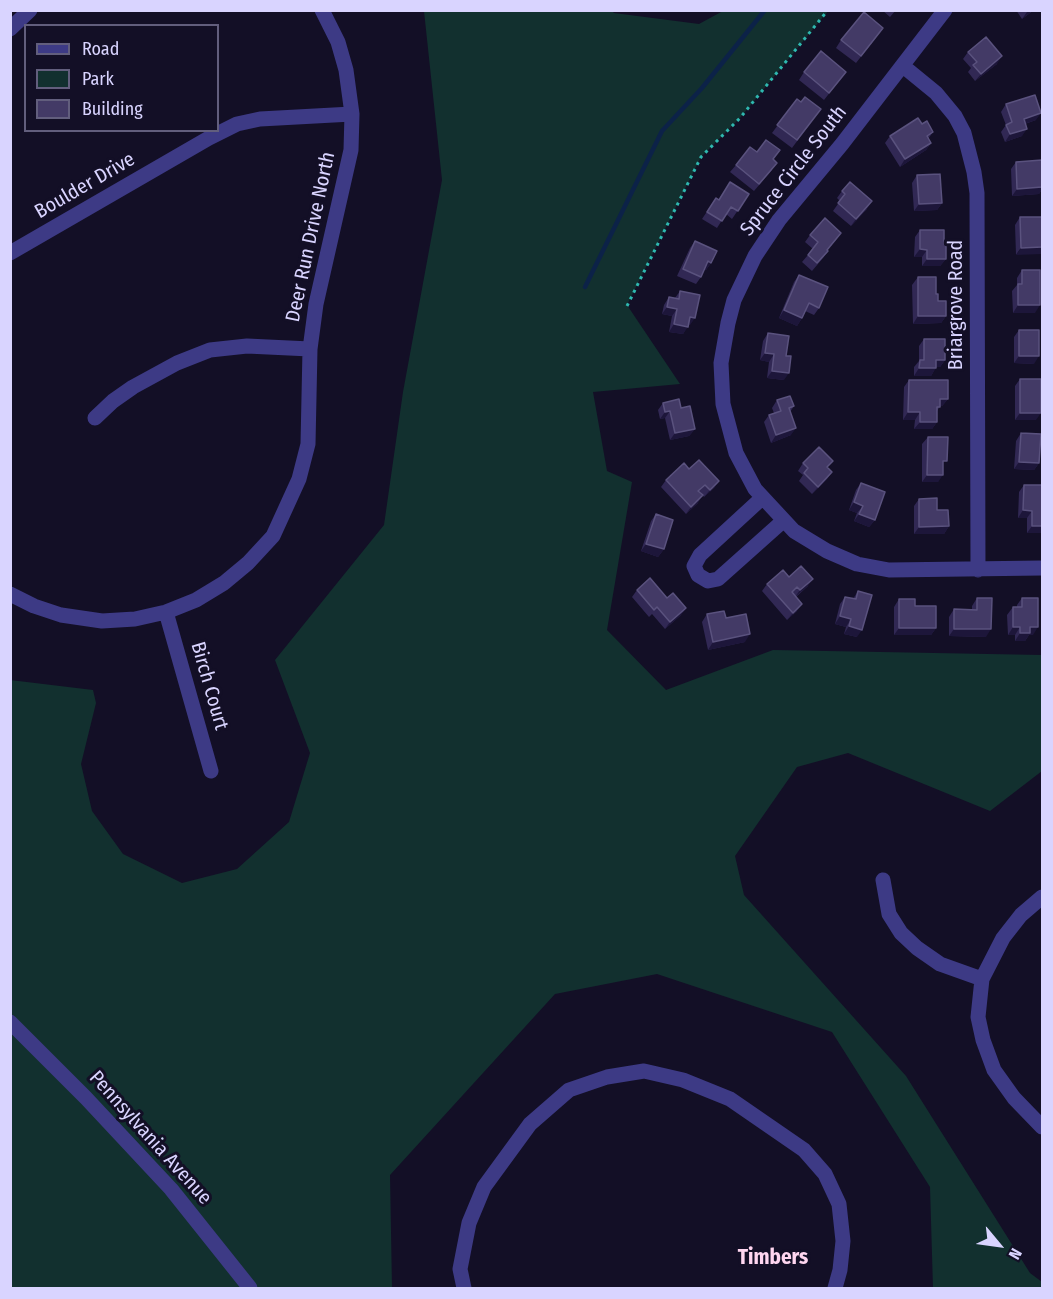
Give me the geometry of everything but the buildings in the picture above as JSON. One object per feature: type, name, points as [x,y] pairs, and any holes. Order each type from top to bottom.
[{"type":"street","points":[[10,29],[30,10]]},
{"type":"street","name":"Deer Run Drive North","points":[[10,594],[34,606],[61,615],[102,621],[135,619],[166,612],[196,600],[224,583],[248,563],[273,536],[299,479],[308,444],[310,349],[316,304],[351,150],[352,114],[346,70],[338,42],[322,10]]},
{"type":"street","name":"Spruce Circle South","points":[[945,10],[903,66],[778,220],[755,256],[734,300],[728,323],[721,363],[723,404],[736,453],[762,498],[783,521],[817,545],[858,564],[889,570],[1042,568]]},
{"type":"street","name":"Briargrove Road","points":[[903,66],[936,93],[955,116],[964,133],[974,172],[977,193],[978,570]]},
{"type":"street","name":"Boulder Drive","points":[[10,253],[237,124],[260,119],[352,114]]},
{"type":"street","points":[[95,418],[133,387],[177,363],[210,350],[247,346],[310,349]]},
{"type":"street","points":[[762,498],[700,555],[694,566],[698,575],[708,581],[718,579],[783,521]]},
{"type":"street","name":"Birch Court","points":[[166,612],[211,771]]},
{"type":"street","points":[[883,880],[889,914],[901,933],[917,948],[940,963],[982,979]]},
{"type":"street","points":[[1042,897],[1021,915],[1003,938],[982,979],[978,1017],[983,1040],[994,1070],[1014,1098],[1042,1127]]},
{"type":"street","name":"Pennsylvania Avenue","points":[[10,1022],[86,1098],[171,1189],[250,1288]]},
{"type":"street","points":[[464,1288],[460,1269],[469,1223],[484,1187],[530,1124],[569,1090],[607,1077],[644,1071],[683,1080],[730,1099],[804,1150],[825,1174],[839,1204],[843,1241],[840,1270],[835,1288]]},
{"type":"path","points":[[627,306],[701,156],[740,118],[828,10]]},
{"type":"green space","points":[[611,10],[614,13],[699,24],[723,11],[828,11],[740,118],[701,157],[627,305],[680,384],[593,392],[607,471],[632,482],[607,630],[666,690],[773,650],[1042,655],[1042,771],[990,811],[848,753],[797,767],[735,856],[744,895],[906,1076],[1030,1273],[1042,1282],[1042,1288],[933,1288],[930,1187],[832,1032],[657,974],[555,994],[390,1175],[392,1288],[11,1288],[10,680],[93,690],[96,703],[81,764],[92,811],[123,854],[182,883],[237,869],[289,822],[310,753],[275,660],[384,525],[403,392],[442,180],[424,11]]},
{"type":"waterway","points":[[585,287],[662,131],[702,88],[765,10]]},
{"type":"district","name":"Timbers","points":[[773,1258]]}]
